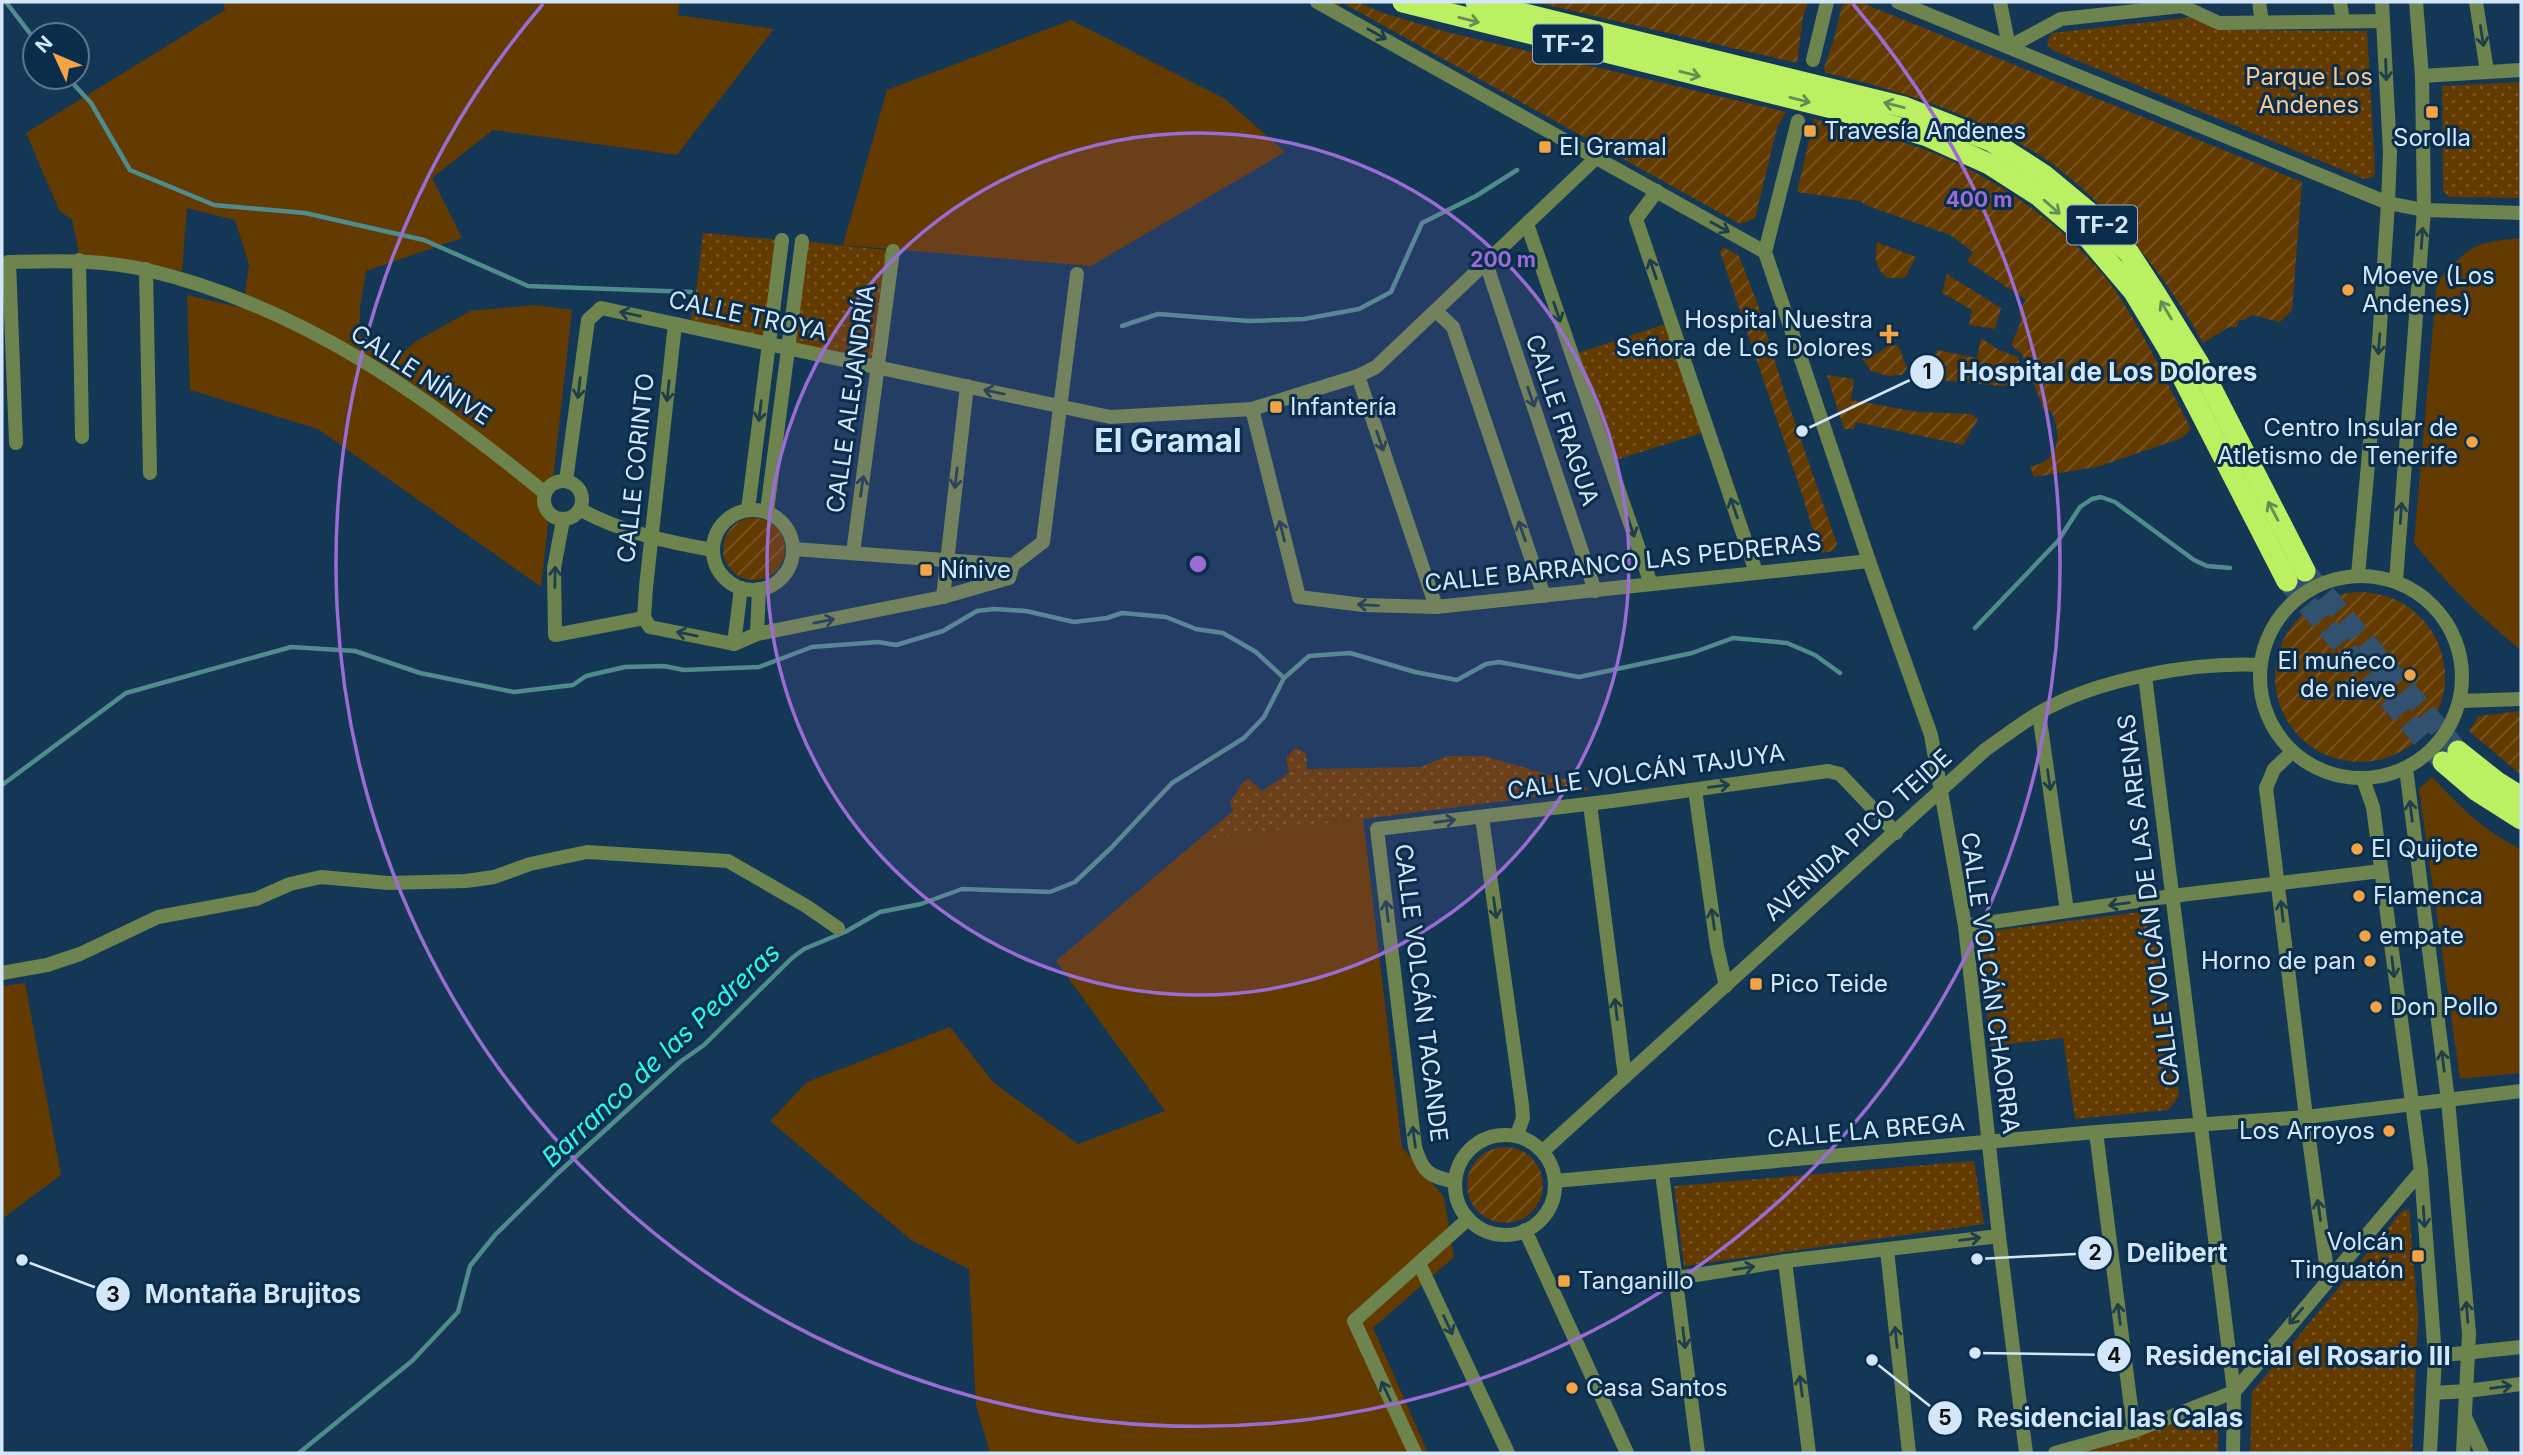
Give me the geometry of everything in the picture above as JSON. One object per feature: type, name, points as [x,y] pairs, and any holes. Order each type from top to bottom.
[{"type":"highway","name":"TF-2","points":[[1403,2],[1820,105],[1927,136],[1989,163],[2039,195],[2089,239],[2134,292],[2296,576],[2199,364],[2157,296],[2129,253],[2091,214],[2044,175],[1990,141],[1904,107],[1476,2]]},
{"type":"highway","points":[[2456,753],[2521,782]]},
{"type":"highway","points":[[2456,753],[2521,797]]},
{"type":"highway","points":[[2456,753],[2495,803],[2521,819]]},
{"type":"highway","points":[[2495,803],[2498,814],[2521,834]]},
{"type":"street","points":[[1317,2],[1481,91],[1765,252],[1798,121]]},
{"type":"street","points":[[1812,60],[1827,2]]},
{"type":"street","points":[[1898,2],[2388,203],[2424,210],[2521,213]]},
{"type":"street","points":[[2000,2],[2009,47]]},
{"type":"street","points":[[2259,2],[2262,22]]},
{"type":"street","points":[[2340,2],[2343,21]]},
{"type":"street","points":[[2358,575],[2379,342],[2388,203],[2390,152],[2382,2]]},
{"type":"street","points":[[2396,581],[2424,210],[2422,76],[2416,2]]},
{"type":"street","points":[[2476,2],[2487,71]]},
{"type":"street","points":[[2009,47],[2060,19],[2182,4],[2219,23],[2383,21]]},
{"type":"street","points":[[2422,76],[2521,70]]},
{"type":"street","name":"CALLE TROYA","points":[[566,481],[587,320],[601,308],[1110,417],[1252,409],[1358,376],[1376,367],[1596,158]]},
{"type":"street","points":[[1657,191],[1636,219],[1756,572]]},
{"type":"street","points":[[1527,224],[1651,584]]},
{"type":"street","points":[[748,510],[782,240]]},
{"type":"street","points":[[767,512],[802,241]]},
{"type":"street","name":"CALLE ALEJANDRÍA","points":[[853,553],[893,251]]},
{"type":"street","name":"CALLE VOLCÁN CHAORRA","points":[[1765,252],[1869,561],[1931,734],[1965,926],[2026,1453]]},
{"type":"street","points":[[79,260],[82,437]]},
{"type":"street","name":"CALLE NÍNIVE","points":[[6,264],[79,260],[145,269],[250,302],[385,373],[468,430],[545,493]]},
{"type":"street","name":"CALLE FRAGUA","points":[[1486,263],[1595,591]]},
{"type":"street","points":[[6,264],[16,443]]},
{"type":"street","points":[[145,269],[150,473]]},
{"type":"street","points":[[563,520],[554,568],[555,635],[645,618],[650,627],[734,644],[757,634],[943,597],[1009,579],[1013,565],[1043,542],[1077,274]]},
{"type":"street","points":[[1436,311],[1454,327],[1544,596]]},
{"type":"street","name":"CALLE CORINTO","points":[[645,618],[646,587],[675,324]]},
{"type":"street","points":[[1358,376],[1436,607]]},
{"type":"street","points":[[943,597],[967,386]]},
{"type":"street","name":"CALLE BARRANCO LAS PEDRERAS","points":[[1252,409],[1299,597],[1363,605],[1436,607],[1869,561]]},
{"type":"street","points":[[566,481],[581,492],[583,504],[573,517],[563,520],[551,516],[544,499],[545,493],[554,483],[566,481]]},
{"type":"street","points":[[581,510],[605,523],[652,537],[713,550]]},
{"type":"street","points":[[748,510],[767,512],[779,518],[790,533],[793,549],[788,569],[775,583],[760,589],[741,588],[727,580],[719,570],[713,550],[719,529],[732,516],[748,510]]},
{"type":"street","points":[[793,549],[1013,565]]},
{"type":"street","points":[[2358,575],[2396,581],[2421,595],[2439,612],[2452,632],[2461,658],[2460,701],[2449,728],[2436,745],[2406,768],[2363,779],[2329,774],[2309,765],[2292,752],[2272,726],[2260,695],[2260,665],[2270,631],[2291,603],[2330,580],[2358,575]]},
{"type":"street","points":[[734,644],[741,588]]},
{"type":"street","points":[[757,634],[760,589]]},
{"type":"street","name":"AVENIDA PICO TEIDE","points":[[1543,1152],[1984,751],[2039,713],[2088,690],[2145,676],[2227,663],[2260,665]]},
{"type":"street","name":"CALLE VOLCÁN DE LAS ARENAS","points":[[2145,676],[2234,1392],[2232,1453]]},
{"type":"street","points":[[2460,701],[2521,699]]},
{"type":"street","points":[[2039,713],[2067,911]]},
{"type":"street","points":[[2292,752],[2274,769],[2266,788],[2328,1278]]},
{"type":"street","points":[[2406,768],[2448,1100],[2469,1353],[2463,1453]]},
{"type":"street","name":"CALLE VOLCÁN TAJUYA","points":[[1377,829],[1590,804],[1828,771],[1840,774],[1896,833]]},
{"type":"street","points":[[2363,779],[2373,807],[2421,1171],[2435,1356],[2430,1453]]},
{"type":"street","points":[[1695,790],[1717,947],[1726,986]]},
{"type":"street","points":[[1590,804],[1625,1077]]},
{"type":"street","points":[[1482,817],[1523,1118],[1517,1135]]},
{"type":"street","name":"CALLE VOLCÁN TACANDE","points":[[1377,829],[1415,1147],[1426,1171],[1434,1177],[1455,1182]]},
{"type":"street","points":[[2,973],[47,965],[80,954],[158,918],[256,899],[290,884],[321,877],[388,883],[466,881],[494,877],[530,864],[587,852],[728,861],[806,906],[838,928]]},
{"type":"street","points":[[1965,926],[2172,896],[2381,871]]},
{"type":"street","name":"CALLE LA BREGA","points":[[1555,1181],[2096,1132],[2306,1117],[2521,1091]]},
{"type":"street","points":[[2096,1132],[2134,1431]]},
{"type":"street","points":[[1501,1134],[1517,1135],[1543,1152],[1552,1166],[1555,1181],[1552,1201],[1542,1219],[1525,1230],[1505,1235],[1485,1231],[1468,1219],[1460,1208],[1455,1182],[1459,1165],[1469,1150],[1483,1139],[1501,1134]]},
{"type":"street","points":[[2055,1453],[2134,1431],[2234,1392],[2421,1171]]},
{"type":"street","points":[[1662,1173],[1698,1453]]},
{"type":"street","points":[[1415,1453],[1354,1321],[1468,1219]]},
{"type":"street","points":[[1525,1230],[1627,1453]]},
{"type":"street","points":[[1677,1278],[1785,1261],[1999,1236]]},
{"type":"street","points":[[1887,1250],[1909,1453]]},
{"type":"street","points":[[1785,1261],[1809,1453]]},
{"type":"street","points":[[1419,1264],[1507,1453]]},
{"type":"street","points":[[2435,1356],[2521,1347]]},
{"type":"street","points":[[2433,1393],[2521,1384]]},
{"type":"street","points":[[2466,1419],[2482,1453]]},
{"type":"green space","points":[[223,2],[679,2],[678,15],[774,29],[677,155],[493,130],[432,178],[462,238],[366,271],[360,308],[360,336],[394,361],[415,342],[470,311],[536,305],[572,310],[541,587],[318,429],[190,390],[187,295],[243,308],[249,264],[235,220],[187,208],[182,271],[79,254],[72,219],[60,212],[26,133],[225,10]]},
{"type":"green space","points":[[1341,2],[1357,2],[1383,13],[1447,32],[1786,112],[1777,128],[1755,218],[1740,224]]},
{"type":"green space","points":[[1534,2],[1808,2],[1803,17],[1797,63]]},
{"type":"green space","points":[[1847,2],[1860,2],[2302,182],[2292,310],[2280,322],[2252,315],[2239,320],[2237,327],[2229,327],[2203,343],[2159,274],[2124,231],[2086,192],[2040,156],[2012,139],[1951,111],[1886,89],[1825,73],[1824,68],[1842,6]]},
{"type":"green space","name":"Parque Los Andenes","points":[[2194,17],[2218,30],[2367,31],[2375,171],[2373,177],[2364,179],[2054,51],[2047,42],[2052,33]]},
{"type":"green space","points":[[1071,20],[1225,99],[1285,152],[1091,266],[843,245],[887,90]]},
{"type":"green space","points":[[2521,82],[2521,198],[2449,197],[2443,191],[2442,86]]},
{"type":"green space","points":[[1814,119],[1891,139],[1965,167],[1996,184],[2054,226],[2103,275],[2123,302],[2191,429],[2182,438],[2097,467],[2034,477],[2030,466],[2040,464],[2053,453],[2057,428],[2050,410],[2045,413],[2022,354],[2011,345],[2021,321],[2019,311],[2026,300],[1967,261],[1973,252],[1950,235],[1860,201],[1797,192]]},
{"type":"green space","points":[[703,233],[782,240],[768,344],[689,327]]},
{"type":"green space","name":"Centro Insular de Atletismo de Tenerife","points":[[2521,238],[2521,650],[2465,600],[2414,543],[2437,281],[2473,248]]},
{"type":"green space","points":[[802,241],[893,251],[879,368],[789,348]]},
{"type":"green space","points":[[1877,242],[1916,257],[1905,278],[1887,278],[1883,274],[1876,262]]},
{"type":"green space","points":[[1723,247],[1739,256],[1758,305],[1784,391],[1837,544],[1833,551],[1820,553],[1720,252]]},
{"type":"green space","points":[[1947,274],[2001,308],[1995,329],[1969,325],[1972,310],[1942,293]]},
{"type":"green space","points":[[1671,322],[1708,431],[1609,462],[1572,355]]},
{"type":"green space","points":[[1981,338],[1999,350],[2018,357],[2022,376],[2017,384],[2000,386],[1940,380],[1934,362],[1937,350],[1977,358]]},
{"type":"green space","points":[[1898,345],[1907,368],[1902,375],[1888,376],[1871,371],[1858,352],[1862,350],[1878,354],[1887,346]]},
{"type":"green space","points":[[1827,375],[1854,379],[1851,400],[1918,412],[1971,414],[1978,419],[1963,445],[1856,422],[1854,429],[1844,429]]},
{"type":"green space","points":[[748,518],[760,518],[776,527],[783,537],[783,561],[776,571],[760,580],[748,580],[737,575],[728,566],[723,555],[723,543],[728,532],[737,523]]},
{"type":"green space","points":[[2360,592],[2393,598],[2420,617],[2439,644],[2445,677],[2439,710],[2420,737],[2393,756],[2360,762],[2327,756],[2300,737],[2281,710],[2275,677],[2281,644],[2300,617],[2327,598]]},
{"type":"green space","points":[[2521,711],[2521,775],[2469,731],[2479,716]]},
{"type":"green space","points":[[1296,748],[1306,753],[1307,769],[1421,767],[1447,756],[1484,756],[1571,781],[1590,790],[1198,840],[1233,811],[1230,802],[1243,782],[1249,779],[1262,791],[1289,773],[1286,757]]},
{"type":"green space","points":[[2432,777],[2484,827],[2521,849],[2521,1073],[2460,1079],[2419,789]]},
{"type":"green space","points":[[1363,819],[1402,1147],[1444,1197],[1454,1257],[1373,1328],[1428,1453],[990,1453],[976,1405],[969,1269],[911,1240],[770,1121],[807,1082],[950,1027],[994,1083],[1078,1144],[1165,1111],[1056,961],[1198,840]]},
{"type":"green space","points":[[2148,911],[2155,917],[2179,1096],[2168,1110],[2075,1119],[2063,1038],[1991,1046],[1977,940],[1984,932]]},
{"type":"green space","points":[[25,983],[61,1175],[2,1219],[2,986]]},
{"type":"green space","points":[[1505,1147],[1520,1150],[1532,1158],[1540,1170],[1543,1185],[1540,1200],[1532,1212],[1520,1220],[1505,1223],[1490,1220],[1478,1212],[1470,1200],[1467,1185],[1470,1170],[1478,1158],[1490,1150]]},
{"type":"green space","points":[[1974,1161],[1984,1224],[1684,1266],[1674,1186]]},
{"type":"green space","points":[[2409,1209],[2418,1316],[2412,1453],[2250,1453],[2252,1392],[2402,1211]]},
{"type":"green space","points":[[2218,1409],[2218,1453],[2079,1453]]},
{"type":"waterway","points":[[6,2],[21,22]]},
{"type":"waterway","points":[[80,91],[91,103],[130,170],[214,205],[305,213],[424,240],[528,286],[691,292]]},
{"type":"waterway","points":[[1122,326],[1158,314],[1249,321],[1304,319],[1359,309],[1391,292],[1422,223],[1476,196],[1517,170]]},
{"type":"waterway","name":"Barranco de las Pedreras","points":[[1975,628],[2058,541],[2080,507],[2092,499],[2101,497],[2115,502],[2194,560],[2207,566],[2230,568]]},
{"type":"waterway","points":[[2,785],[126,693],[291,647],[355,651],[420,673],[514,692],[573,685],[586,676],[625,667],[664,666],[684,670],[759,667],[812,647],[878,642],[896,645],[943,631],[977,611],[994,609],[1026,611],[1074,622],[1107,618],[1122,613],[1166,617],[1196,629],[1223,633],[1256,652],[1284,678]]},
{"type":"waterway","name":"Barranco de las Pedreras","points":[[299,1453],[412,1361],[458,1312],[470,1266],[495,1235],[558,1173],[680,1062],[704,1045],[792,958],[804,949],[845,932],[880,912],[921,904],[962,889],[1050,892],[1075,882],[1172,783],[1244,738],[1264,717],[1284,678],[1309,656],[1350,653],[1415,672],[1457,680],[1486,664],[1499,662],[1579,677],[1692,653],[1733,638],[1787,643],[1815,655],[1840,673]]},
{"type":"tunnel","points":[[2305,571],[2458,751]]},
{"type":"tunnel","points":[[2287,581],[2443,762]]},
{"type":"place","name":"Sorolla","points":[[2432,112]]},
{"type":"place","name":"Travesía Andenes","points":[[1810,131]]},
{"type":"place","name":"El Gramal","points":[[1545,147]]},
{"type":"place","name":"Moeve (Los Andenes)","points":[[2348,290]]},
{"type":"place","name":"Hospital Nuestra Señora de Los Dolores","points":[[1889,334]]},
{"type":"place","name":"Infantería","points":[[1276,407]]},
{"type":"place","name":"Hospital de Los Dolores","points":[[1802,431]]},
{"type":"place","name":"Centro Insular de Atletismo de Tenerife","points":[[2472,442]]},
{"type":"place","name":"Nínive","points":[[926,570]]},
{"type":"place","name":"El muñeco de nieve","points":[[2410,675]]},
{"type":"place","name":"El Quijote","points":[[2357,849]]},
{"type":"place","name":"Flamenca","points":[[2359,896]]},
{"type":"place","name":"empate","points":[[2365,936]]},
{"type":"place","name":"Horno de pan","points":[[2370,961]]},
{"type":"place","name":"Pico Teide","points":[[1756,984]]},
{"type":"place","name":"Don Pollo","points":[[2376,1007]]},
{"type":"place","name":"Los Arroyos","points":[[2389,1131]]},
{"type":"place","name":"Volcán Tinguatón","points":[[2418,1256]]},
{"type":"place","name":"Delibert","points":[[1977,1259]]},
{"type":"place","name":"Montaña Brujitos","points":[[22,1260]]},
{"type":"place","name":"Tanganillo","points":[[1564,1281]]},
{"type":"place","name":"Residencial el Rosario III","points":[[1975,1353]]},
{"type":"place","name":"Residencial las Calas","points":[[1872,1360]]},
{"type":"place","name":"Casa Santos","points":[[1572,1388]]},
{"type":"district","name":"El Gramal","points":[[1168,441]]}]
